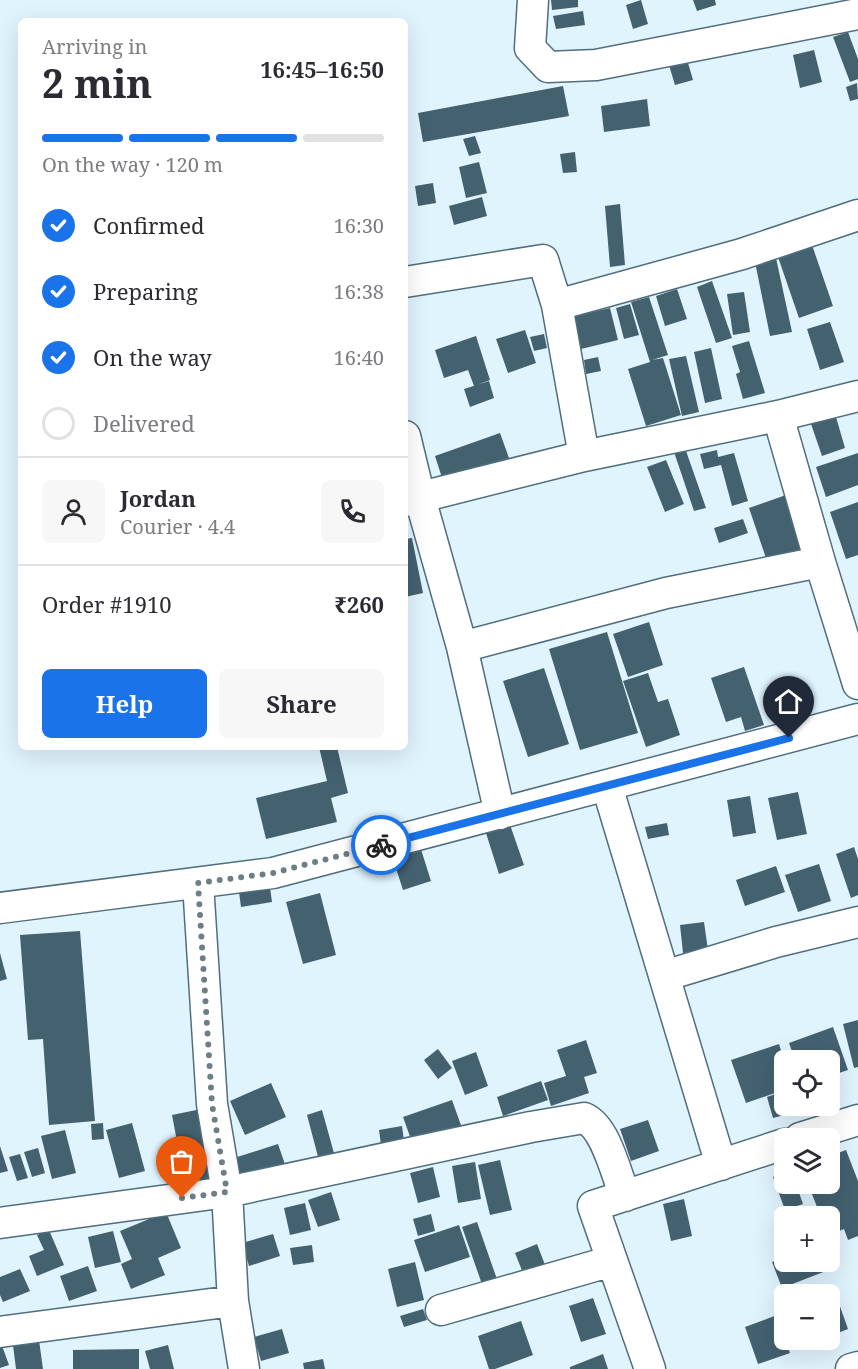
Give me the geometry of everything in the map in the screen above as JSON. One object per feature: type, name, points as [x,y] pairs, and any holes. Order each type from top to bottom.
[{"type":"street","points":[[533,0],[530,48],[548,67],[596,66],[858,14]]},
{"type":"street","points":[[557,305],[742,254],[858,215]]},
{"type":"street","points":[[408,282],[543,260],[557,305],[584,456]]},
{"type":"street","points":[[412,499],[584,456],[778,416],[858,396]]},
{"type":"street","points":[[778,416],[858,684]]},
{"type":"street","points":[[408,463],[412,499],[462,647],[500,814]]},
{"type":"street","points":[[462,647],[666,593],[820,562]]},
{"type":"street","points":[[0,908],[273,873],[858,719]]},
{"type":"street","points":[[607,786],[721,1165]]},
{"type":"street","points":[[198,883],[212,1104],[227,1192],[233,1301],[244,1369]]},
{"type":"street","points":[[664,976],[776,942],[858,922]]},
{"type":"street","points":[[0,1223],[227,1192],[519,1129],[584,1118],[592,1121],[601,1133],[625,1196]]},
{"type":"street","points":[[832,1128],[858,1120]]},
{"type":"street","points":[[650,1369],[593,1206],[774,1147]]},
{"type":"street","points":[[441,1310],[612,1261]]},
{"type":"street","points":[[0,1332],[233,1301]]},
{"type":"street","points":[[851,1369],[858,1367]]},
{"type":"building","points":[[551,0],[578,0],[578,7],[552,10]]},
{"type":"building","points":[[641,0],[648,24],[633,29],[626,5]]},
{"type":"building","points":[[693,0],[715,0],[716,5],[697,11]]},
{"type":"building","points":[[583,11],[585,25],[556,29],[553,16]]},
{"type":"building","points":[[848,32],[858,59],[858,79],[850,82],[833,37]]},
{"type":"building","points":[[814,50],[822,82],[800,88],[793,55]]},
{"type":"building","points":[[686,56],[693,80],[675,85],[668,62]]},
{"type":"building","points":[[857,83],[858,99],[850,101],[846,87]]},
{"type":"building","points":[[563,86],[569,116],[423,142],[418,113]]},
{"type":"building","points":[[647,99],[650,126],[604,132],[601,106]]},
{"type":"building","points":[[475,136],[481,153],[469,156],[463,139]]},
{"type":"building","points":[[575,152],[577,172],[563,173],[560,154]]},
{"type":"building","points":[[479,162],[487,193],[466,198],[459,167]]},
{"type":"building","points":[[433,183],[436,203],[418,206],[415,186]]},
{"type":"building","points":[[482,197],[487,216],[454,225],[449,206]]},
{"type":"building","points":[[620,204],[625,265],[610,267],[605,206]]},
{"type":"building","points":[[812,245],[833,306],[799,318],[778,257]]},
{"type":"building","points":[[776,258],[792,332],[770,336],[755,262]]},
{"type":"building","points":[[712,281],[732,338],[716,343],[697,287]]},
{"type":"building","points":[[677,289],[687,319],[665,326],[656,296]]},
{"type":"building","points":[[744,292],[750,332],[733,335],[727,294]]},
{"type":"building","points":[[649,297],[668,355],[652,360],[663,358],[681,415],[646,426],[628,369],[650,362],[631,302]]},
{"type":"building","points":[[630,304],[639,335],[624,339],[616,308]]},
{"type":"building","points":[[610,308],[618,340],[581,349],[574,316]]},
{"type":"building","points":[[830,322],[844,362],[820,370],[807,329]]},
{"type":"building","points":[[525,330],[536,363],[508,373],[496,339]]},
{"type":"building","points":[[544,334],[547,348],[534,351],[530,337]]},
{"type":"building","points":[[476,336],[490,380],[474,386],[468,370],[444,378],[435,350]]},
{"type":"building","points":[[749,341],[765,393],[743,399],[736,374],[740,372],[732,346]]},
{"type":"building","points":[[711,348],[722,399],[705,403],[694,352]]},
{"type":"building","points":[[686,356],[699,412],[682,416],[669,359]]},
{"type":"building","points":[[598,357],[601,371],[586,374],[584,360]]},
{"type":"building","points":[[489,381],[494,398],[470,407],[464,389]]},
{"type":"building","points":[[836,417],[845,448],[822,456],[811,424]]},
{"type":"building","points":[[500,433],[509,458],[443,481],[435,456]]},
{"type":"building","points":[[685,448],[706,508],[694,511],[674,452]]},
{"type":"building","points":[[717,450],[718,457],[734,453],[748,501],[732,506],[721,465],[704,469],[700,454]]},
{"type":"building","points":[[858,453],[858,485],[826,497],[816,467]]},
{"type":"building","points":[[666,460],[684,504],[665,512],[647,467]]},
{"type":"building","points":[[786,495],[805,548],[767,561],[749,508]]},
{"type":"building","points":[[858,502],[858,555],[846,559],[830,512]]},
{"type":"building","points":[[743,519],[748,533],[719,543],[714,528]]},
{"type":"building","points":[[412,538],[423,593],[408,596],[408,539]]},
{"type":"building","points":[[649,622],[663,665],[628,677],[613,634]]},
{"type":"building","points":[[607,632],[638,733],[580,750],[549,649]]},
{"type":"building","points":[[744,667],[764,725],[745,731],[741,717],[726,722],[711,678]]},
{"type":"building","points":[[544,668],[569,744],[528,757],[503,681]]},
{"type":"building","points":[[648,673],[658,702],[668,699],[680,735],[646,747],[623,681]]},
{"type":"building","points":[[320,750],[338,750],[348,793],[331,798],[337,822],[266,839],[256,798],[327,781]]},
{"type":"building","points":[[798,792],[807,834],[777,840],[768,798]]},
{"type":"building","points":[[750,796],[756,833],[733,837],[727,800]]},
{"type":"building","points":[[509,822],[524,865],[499,874],[485,830]]},
{"type":"building","points":[[667,823],[669,835],[648,839],[645,827]]},
{"type":"building","points":[[419,843],[431,881],[403,890],[391,853]]},
{"type":"building","points":[[854,847],[858,859],[858,895],[851,898],[836,854]]},
{"type":"building","points":[[819,864],[831,901],[798,912],[785,875]]},
{"type":"building","points":[[776,866],[785,892],[745,906],[736,880]]},
{"type":"building","points":[[269,880],[272,902],[241,907],[238,885]]},
{"type":"building","points":[[320,893],[336,955],[303,964],[286,902]]},
{"type":"building","points":[[704,922],[708,950],[683,953],[680,925]]},
{"type":"building","points":[[80,931],[95,1121],[49,1125],[43,1039],[28,1040],[20,935]]},
{"type":"building","points":[[0,953],[7,979],[0,981]]},
{"type":"building","points":[[858,1020],[858,1067],[854,1068],[843,1024]]},
{"type":"building","points":[[833,1027],[848,1070],[840,1073],[840,1050],[791,1050],[789,1043]]},
{"type":"building","points":[[586,1040],[597,1073],[584,1077],[589,1093],[551,1106],[544,1083],[566,1076],[557,1050]]},
{"type":"building","points":[[779,1044],[781,1050],[774,1050],[774,1093],[746,1103],[731,1060]]},
{"type":"building","points":[[438,1049],[452,1068],[438,1079],[424,1060]]},
{"type":"building","points":[[476,1052],[488,1086],[465,1095],[452,1061]]},
{"type":"building","points":[[541,1081],[548,1100],[503,1116],[497,1097]]},
{"type":"building","points":[[271,1083],[286,1117],[245,1135],[230,1101]]},
{"type":"building","points":[[774,1094],[774,1116],[780,1116],[773,1118],[767,1097]]},
{"type":"building","points":[[452,1100],[462,1128],[413,1145],[403,1117]]},
{"type":"building","points":[[211,1107],[218,1144],[179,1152],[172,1115]]},
{"type":"building","points":[[322,1110],[337,1164],[321,1168],[307,1115]]},
{"type":"building","points":[[648,1120],[659,1151],[631,1161],[620,1129]]},
{"type":"building","points":[[103,1123],[104,1139],[92,1140],[91,1124]]},
{"type":"building","points":[[132,1123],[145,1171],[119,1178],[106,1130]]},
{"type":"building","points":[[402,1126],[405,1148],[382,1152],[379,1130]]},
{"type":"building","points":[[65,1130],[76,1173],[52,1179],[41,1136]]},
{"type":"building","points":[[278,1144],[288,1173],[244,1187],[234,1158]]},
{"type":"building","points":[[0,1146],[8,1171],[0,1173]]},
{"type":"building","points":[[209,1147],[219,1179],[201,1184],[191,1152]]},
{"type":"building","points":[[38,1148],[45,1173],[32,1177],[24,1152]]},
{"type":"building","points":[[846,1150],[858,1181],[858,1236],[848,1240],[844,1229],[840,1231],[840,1206],[817,1206],[812,1194],[840,1194],[840,1152]]},
{"type":"building","points":[[20,1154],[28,1178],[17,1181],[9,1157]]},
{"type":"building","points":[[500,1160],[512,1210],[490,1215],[478,1165]]},
{"type":"building","points":[[475,1162],[481,1199],[458,1203],[452,1166]]},
{"type":"building","points":[[433,1167],[440,1197],[418,1203],[410,1173]]},
{"type":"building","points":[[331,1192],[340,1220],[318,1227],[308,1200]]},
{"type":"building","points":[[779,1194],[800,1194],[803,1204],[784,1206]]},
{"type":"building","points":[[684,1199],[692,1236],[671,1241],[663,1204]]},
{"type":"building","points":[[305,1203],[311,1230],[290,1235],[284,1208]]},
{"type":"building","points":[[166,1212],[181,1248],[158,1258],[165,1275],[131,1289],[121,1264],[132,1259],[120,1231]]},
{"type":"building","points":[[431,1214],[435,1231],[418,1236],[413,1219]]},
{"type":"building","points":[[477,1222],[499,1285],[484,1290],[462,1227]]},
{"type":"building","points":[[459,1225],[470,1257],[425,1272],[414,1240]]},
{"type":"building","points":[[49,1230],[64,1265],[37,1276],[29,1256],[44,1250],[37,1235]]},
{"type":"building","points":[[113,1231],[121,1262],[95,1268],[88,1237]]},
{"type":"building","points":[[273,1234],[280,1256],[249,1266],[242,1243]]},
{"type":"building","points":[[537,1244],[547,1270],[525,1278],[515,1253]]},
{"type":"building","points":[[312,1245],[314,1262],[293,1265],[290,1248]]},
{"type":"building","points":[[415,1262],[424,1300],[397,1307],[388,1269]]},
{"type":"building","points":[[88,1266],[97,1291],[69,1301],[60,1276]]},
{"type":"building","points":[[20,1269],[30,1291],[3,1302],[0,1295],[0,1277]]},
{"type":"building","points":[[776,1272],[823,1272],[792,1284],[780,1284]]},
{"type":"building","points":[[593,1298],[606,1334],[581,1342],[569,1306]]},
{"type":"building","points":[[840,1306],[848,1329],[840,1332]]},
{"type":"building","points":[[423,1309],[427,1320],[404,1327],[400,1316]]},
{"type":"building","points":[[774,1316],[774,1350],[789,1350],[790,1353],[758,1364],[745,1327]]},
{"type":"building","points":[[521,1321],[533,1355],[495,1369],[489,1369],[478,1336]]},
{"type":"building","points":[[282,1329],[289,1353],[261,1361],[254,1337]]},
{"type":"building","points":[[38,1333],[43,1369],[16,1369],[12,1337]]},
{"type":"building","points":[[0,1340],[9,1365],[0,1368]]},
{"type":"building","points":[[168,1345],[174,1369],[150,1369],[145,1351]]},
{"type":"building","points":[[139,1349],[139,1369],[73,1369],[73,1350]]},
{"type":"building","points":[[603,1354],[608,1369],[570,1369],[570,1367]]},
{"type":"building","points":[[323,1359],[325,1369],[304,1369],[303,1363]]},
{"type":"way so far","points":[[182,1198],[227,1192],[212,1104],[198,883],[273,873],[381,845]]},
{"type":"route","points":[[381,845],[789,738]]}]
